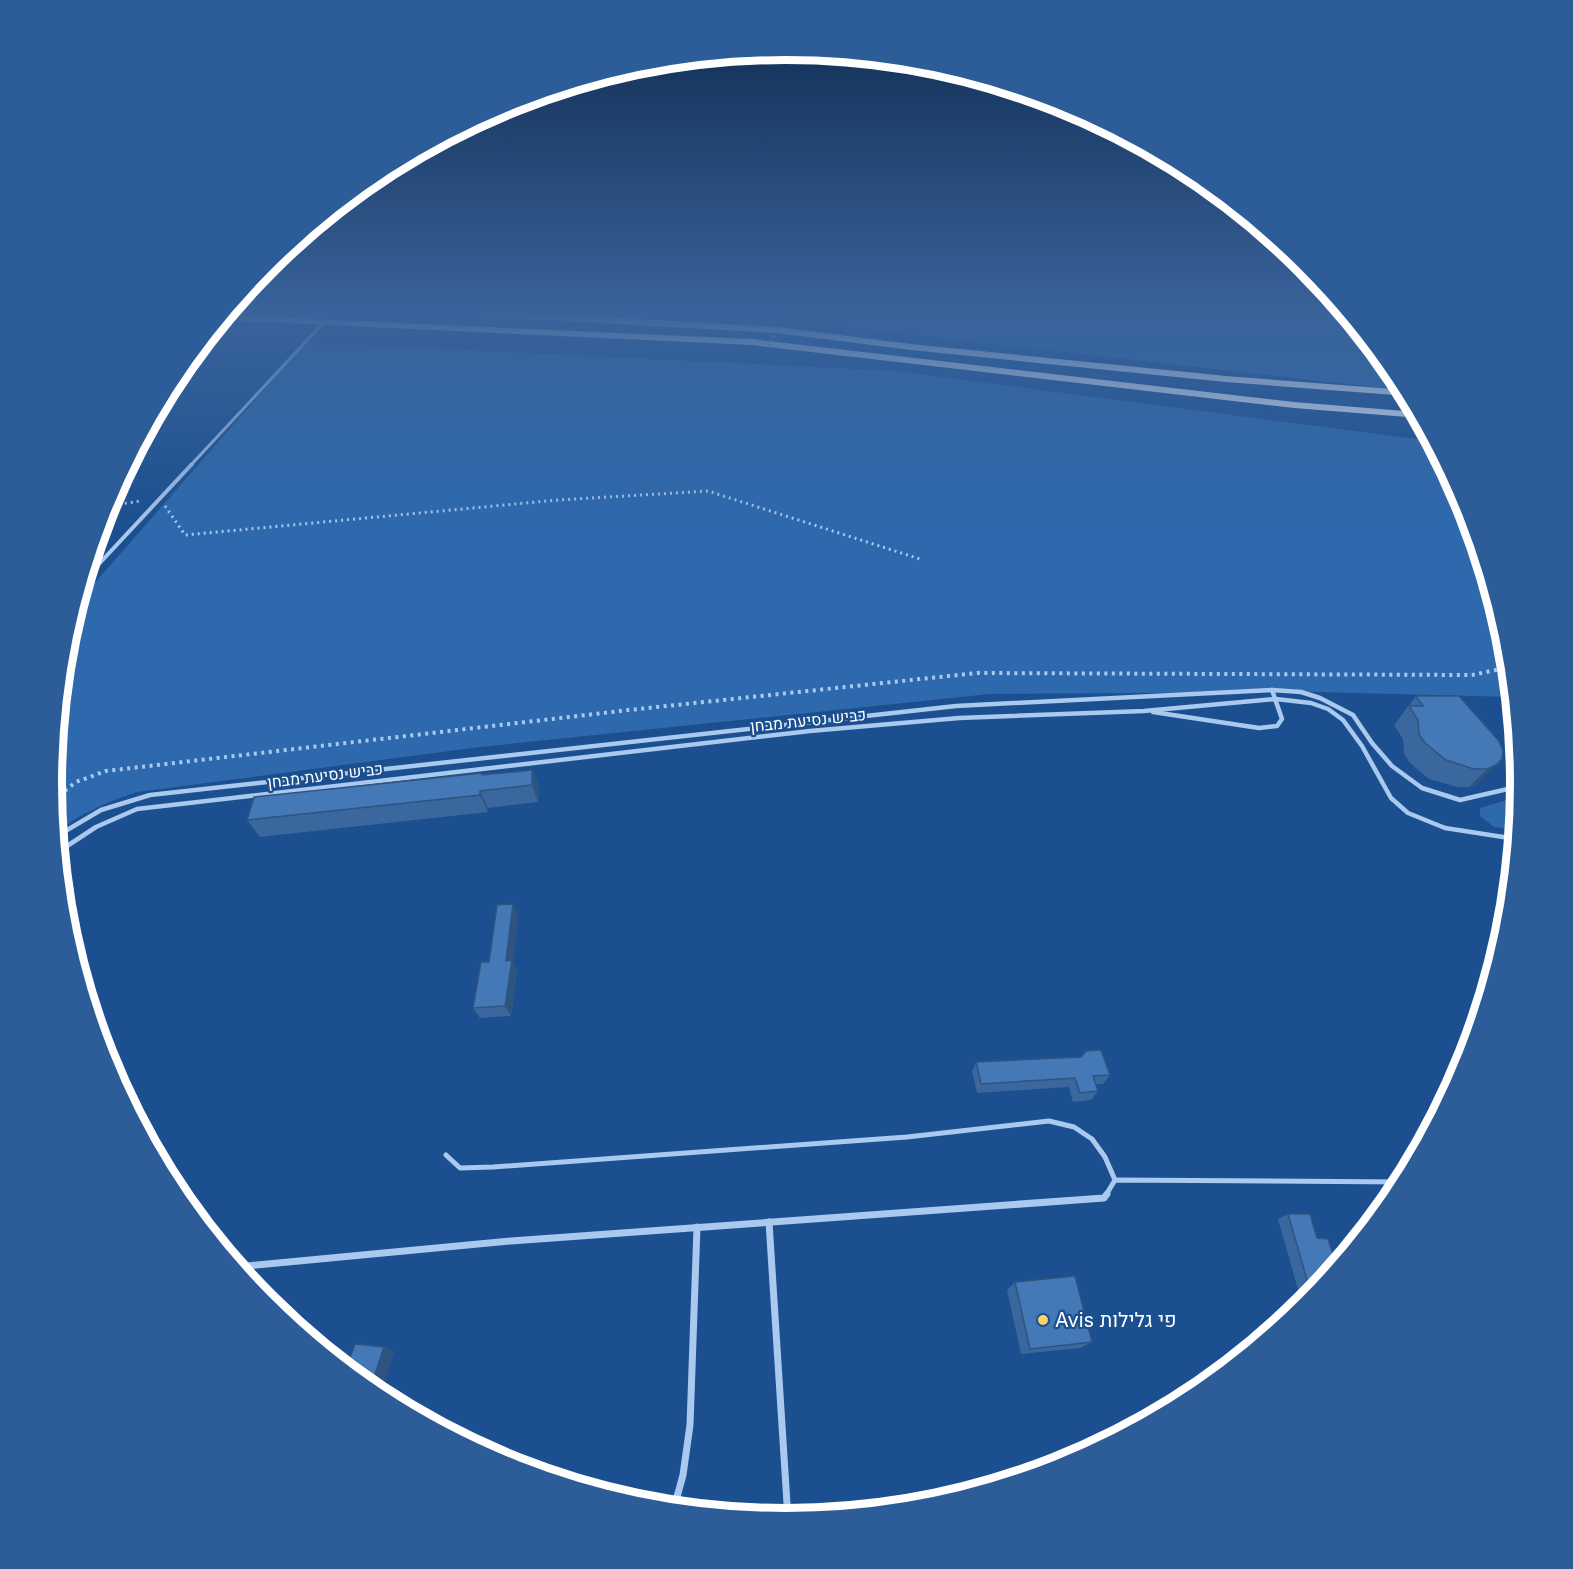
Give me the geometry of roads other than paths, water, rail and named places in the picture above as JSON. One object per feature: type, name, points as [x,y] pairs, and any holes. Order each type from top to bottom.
[{"type":"highway","points":[[1124,385],[1294,405],[1409,415]]},
{"type":"highway","points":[[1306,385],[1395,392]]},
{"type":"lane","points":[[95,568],[265,385]]},
{"type":"lane","points":[[1144,711],[1218,720],[1259,728],[1277,726],[1282,719],[1272,690]]},
{"type":"lane","name":"כביש נסיעת מבחן","points":[[64,831],[87,815],[125,801],[150,795],[956,706],[1272,690],[1301,692],[1320,698],[1353,715],[1372,743],[1392,766],[1422,788],[1460,800],[1511,788]]},
{"type":"lane","name":"כביש נסיעת מבחן","points":[[65,846],[88,829],[112,817],[137,809],[810,731],[971,717],[1144,711],[1276,699],[1319,706],[1328,709],[1343,720],[1362,746],[1391,798],[1408,813],[1445,828],[1509,838]]},
{"type":"lane","points":[[246,1266],[511,1240],[1104,1198],[1115,1180],[1108,1159],[1086,1132],[1067,1122],[1049,1121],[908,1137],[493,1167],[460,1168],[446,1155]]},
{"type":"lane","points":[[1115,1180],[1392,1182]]},
{"type":"lane","points":[[769,1222],[787,1509]]},
{"type":"lane","points":[[677,1500],[682,1487],[690,1432],[697,1281],[697,1227]]},
{"type":"place","name":"Avis פי גלילות","points":[[1043,1320]]}]
